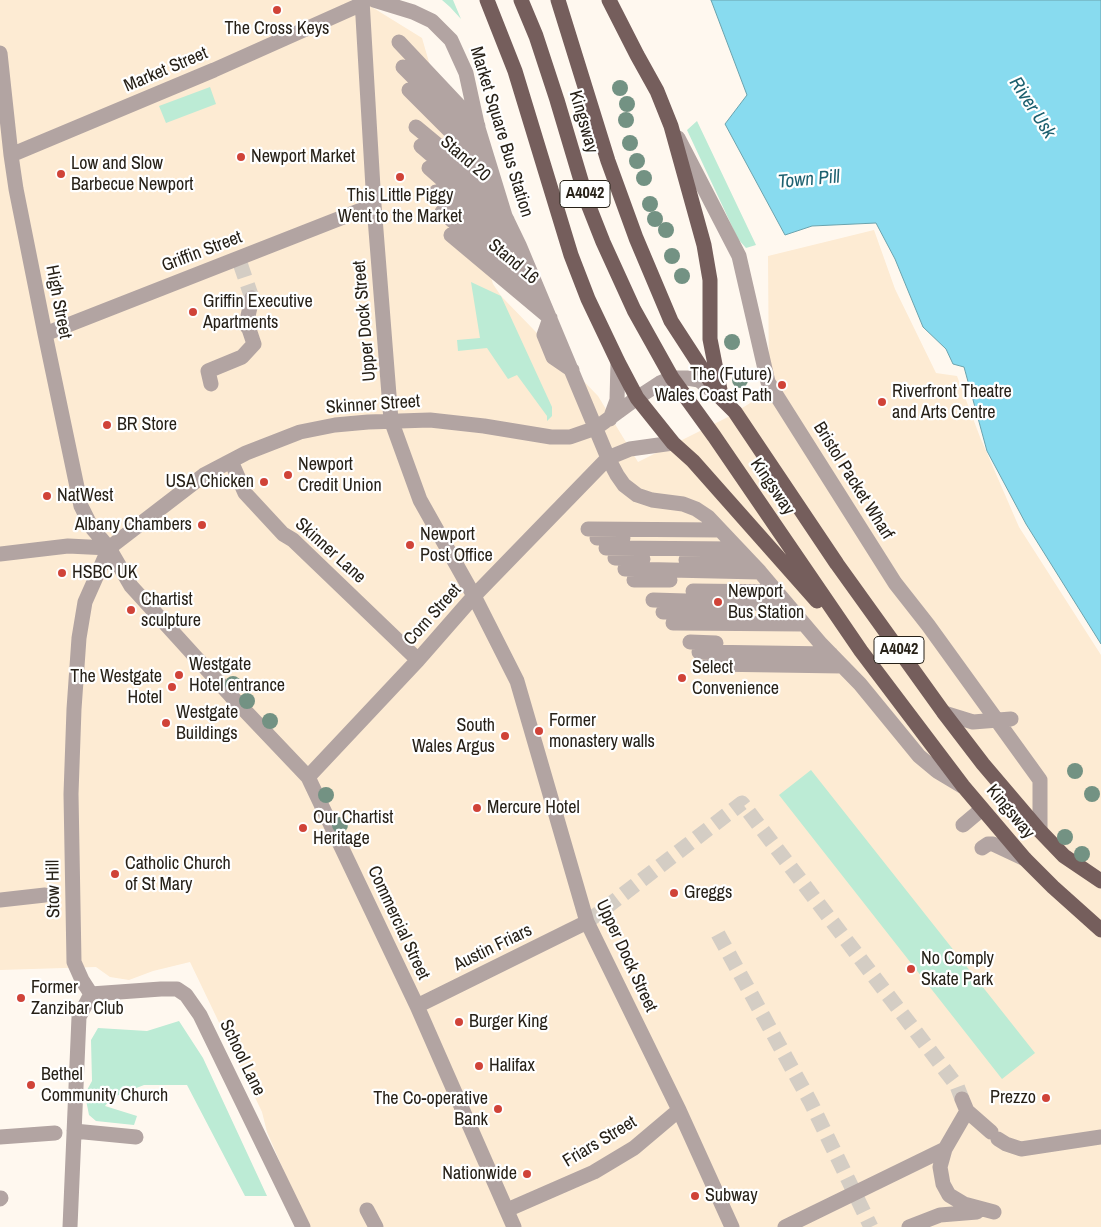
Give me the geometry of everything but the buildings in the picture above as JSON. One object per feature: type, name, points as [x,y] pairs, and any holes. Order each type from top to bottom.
[{"type":"main road","name":"A4042","points":[[487,0],[515,71],[571,255],[588,300],[638,398],[673,443],[694,461],[861,651]]},
{"type":"main road","name":"Kingsway","points":[[521,0],[539,45],[588,204],[603,242],[634,310],[672,378],[714,436],[861,651],[964,786],[1025,858],[1053,887],[1101,930]]},
{"type":"main road","name":"Kingsway","points":[[558,0],[608,161],[636,238],[672,321],[721,398],[735,412],[838,564],[944,713],[983,764],[1040,832],[1064,856],[1101,881]]},
{"type":"main road","points":[[610,0],[636,55],[657,91],[671,126],[704,245],[710,280],[710,339],[721,398]]},
{"type":"street","name":"Market Square Bus Station","points":[[366,1],[413,12],[432,21],[451,40],[466,73],[478,126],[498,196],[596,428]]},
{"type":"street","name":"Market Street","points":[[11,156],[214,70],[366,1]]},
{"type":"street","name":"Upper Dock Street","points":[[366,1],[374,205],[391,420],[420,500],[474,596],[517,681],[587,922],[679,1110],[732,1227]]},
{"type":"street","points":[[399,42],[478,126]]},
{"type":"street","name":"High Street","points":[[0,53],[11,156],[44,334],[81,506],[92,528],[109,548]]},
{"type":"street","points":[[403,67],[484,149]]},
{"type":"street","points":[[409,90],[491,172]]},
{"type":"street","name":"Bristol Packet Wharf","points":[[671,126],[739,256],[768,382],[895,583],[1004,719],[1040,780],[1040,832]]},
{"type":"street","points":[[416,127],[498,196]]},
{"type":"street","name":"Stand 20","points":[[421,146],[507,220]]},
{"type":"street","points":[[429,168],[522,251]]},
{"type":"street","points":[[436,192],[530,269]]},
{"type":"street","name":"Griffin Street","points":[[44,334],[237,262],[374,205]]},
{"type":"street","points":[[442,212],[539,292]]},
{"type":"street","name":"Stand 16","points":[[451,235],[550,318]]},
{"type":"street","points":[[210,384],[208,371],[242,357],[254,344],[246,325],[252,298]]},
{"type":"street","points":[[610,419],[617,400],[618,362]]},
{"type":"street","points":[[672,378],[699,380],[721,398]]},
{"type":"street","name":"Skinner Street","points":[[109,548],[204,475],[246,453],[300,432],[335,425],[391,420],[430,420],[484,426],[551,438],[570,437],[596,428],[660,383],[672,378]]},
{"type":"street","points":[[596,428],[608,458],[624,485],[637,495],[652,500],[683,504],[696,508],[724,534],[860,684],[919,756],[937,770],[964,786]]},
{"type":"street","name":"Corn Street","points":[[308,776],[418,660],[474,596],[608,458],[630,449],[673,443]]},
{"type":"street","name":"Skinner Lane","points":[[231,461],[245,493],[283,534],[294,540],[418,660]]},
{"type":"street","points":[[644,590],[724,534]]},
{"type":"street","points":[[644,590],[724,534]]},
{"type":"street","points":[[0,554],[68,546],[109,548]]},
{"type":"street","name":"Commercial Street","points":[[109,548],[131,586],[231,696],[308,776],[417,1006],[514,1227]]},
{"type":"street","name":"Stow Hill","points":[[91,994],[74,962],[71,794],[74,708],[79,638],[86,602],[109,548]]},
{"type":"street","points":[[644,590],[763,577]]},
{"type":"street","points":[[644,590],[763,577]]},
{"type":"street","points":[[644,590],[808,628]]},
{"type":"street","points":[[644,590],[808,628]]},
{"type":"street","points":[[644,590],[808,628]]},
{"type":"street","points":[[644,590],[842,666]]},
{"type":"street","points":[[944,713],[973,722],[1004,719]]},
{"type":"street","points":[[963,825],[982,809]]},
{"type":"street","points":[[982,848],[988,844],[993,844],[1025,858]]},
{"type":"street","points":[[0,900],[45,895]]},
{"type":"street","name":"Austin Friars","points":[[417,1006],[587,922]]},
{"type":"street","name":"School Lane","points":[[91,994],[177,989],[186,995],[200,1015],[304,1227]]},
{"type":"street","points":[[70,1227],[79,1017],[91,994]]},
{"type":"street","points":[[909,1227],[940,1214],[994,1212],[964,1204],[949,1195],[943,1184],[940,1167],[945,1149],[964,1105],[994,1135],[1006,1144],[1021,1149],[1101,1137]]},
{"type":"street","name":"Friars Street","points":[[507,1210],[594,1172],[634,1148],[679,1110]]},
{"type":"street","points":[[74,1131],[136,1138]]},
{"type":"street","points":[[0,1137],[55,1133]]},
{"type":"street","points":[[784,1227],[945,1149]]},
{"type":"street","points":[[367,1210],[376,1227]]},
{"type":"shaded area","points":[[0,0],[350,0],[367,4],[422,38],[493,284],[501,296],[598,396],[638,462],[728,417],[769,391],[768,256],[874,230],[895,289],[936,373],[957,376],[980,437],[1019,527],[1101,655],[1101,1227],[308,1227],[267,1132],[262,1112],[190,962],[153,971],[129,980],[110,977],[96,967],[0,970]]},
{"type":"green space","points":[[442,0],[453,0],[461,19],[450,7]]},
{"type":"green space","points":[[210,87],[216,104],[166,123],[159,106]]},
{"type":"green space","points":[[697,121],[756,245],[746,248],[738,239],[687,130]]},
{"type":"green space","points":[[471,282],[501,296],[552,407],[552,416],[547,421],[547,416],[517,375],[508,379],[487,348],[458,351],[457,340],[480,338]]},
{"type":"green space","points":[[811,770],[1035,1053],[1002,1079],[779,795]]},
{"type":"green space","points":[[179,1021],[203,1058],[267,1196],[245,1196],[187,1085],[144,1085],[111,1098],[105,1106],[137,1116],[134,1125],[96,1121],[89,1115],[86,1100],[87,1090],[92,1081],[91,1040],[98,1028],[147,1031]]},
{"type":"water","points":[[711,0],[1101,0],[1101,644],[1026,524],[987,451],[964,367],[953,364],[946,349],[923,327],[895,259],[876,223],[812,226],[785,235],[725,124],[747,95]]},
{"type":"tunnel","points":[[240,263],[252,298]]},
{"type":"tunnel","points":[[587,922],[742,803],[957,1086],[962,1099]]},
{"type":"tunnel","points":[[718,934],[811,1103],[871,1227]]},
{"type":"place","name":"The Cross Keys","points":[[277,10]]},
{"type":"place","name":"Newport Market","points":[[241,157]]},
{"type":"place","name":"Low and Slow Barbecue Newport","points":[[61,174]]},
{"type":"place","name":"This Little Piggy Went to the Market","points":[[400,177]]},
{"type":"place","name":"Griffin Executive Apartments","points":[[193,312]]},
{"type":"place","name":"The (Future) Wales Coast Path","points":[[782,385]]},
{"type":"place","name":"Riverfront Theatre and Arts Centre","points":[[882,402]]},
{"type":"place","name":"BR Store","points":[[107,425]]},
{"type":"place","name":"Newport Credit Union","points":[[288,475]]},
{"type":"place","name":"USA Chicken","points":[[264,482]]},
{"type":"place","name":"NatWest","points":[[47,496]]},
{"type":"place","name":"Albany Chambers","points":[[202,525]]},
{"type":"place","name":"Newport Post Office","points":[[410,545]]},
{"type":"place","name":"HSBC UK","points":[[62,573]]},
{"type":"place","name":"Newport Bus Station","points":[[718,602]]},
{"type":"place","name":"Chartist sculpture","points":[[131,610]]},
{"type":"place","name":"Westgate Hotel entrance","points":[[179,675]]},
{"type":"place","name":"Select Convenience","points":[[682,678]]},
{"type":"place","name":"The Westgate Hotel","points":[[172,687]]},
{"type":"place","name":"Westgate Buildings","points":[[166,723]]},
{"type":"place","name":"Former monastery walls","points":[[539,731]]},
{"type":"place","name":"South Wales Argus","points":[[505,736]]},
{"type":"place","name":"Mercure Hotel","points":[[477,808]]},
{"type":"place","name":"Our Chartist Heritage","points":[[303,828]]},
{"type":"place","name":"Catholic Church of St Mary","points":[[115,874]]},
{"type":"place","name":"Greggs","points":[[674,893]]},
{"type":"place","name":"No Comply Skate Park","points":[[911,969]]},
{"type":"place","name":"Former Zanzibar Club","points":[[21,998]]},
{"type":"place","name":"Burger King","points":[[459,1022]]},
{"type":"place","name":"Halifax","points":[[479,1066]]},
{"type":"place","name":"Bethel Community Church","points":[[31,1085]]},
{"type":"place","name":"Prezzo","points":[[1046,1098]]},
{"type":"place","name":"The Co-operative Bank","points":[[498,1109]]},
{"type":"place","name":"Nationwide","points":[[527,1174]]},
{"type":"place","name":"Subway","points":[[695,1196]]},
{"type":"water label","name":"River Usk","points":[[1032,108]]},
{"type":"water label","name":"Town Pill","points":[[809,180]]}]
